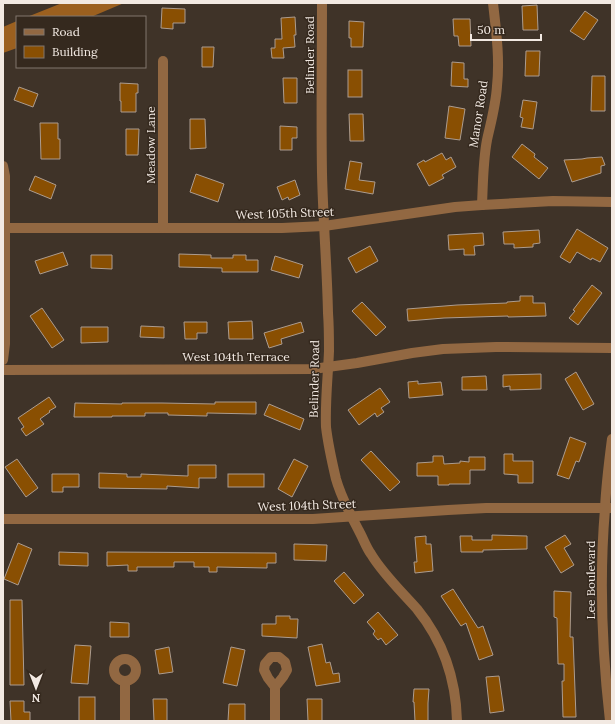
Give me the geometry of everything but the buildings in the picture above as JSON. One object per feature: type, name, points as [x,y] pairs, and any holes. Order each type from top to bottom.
[{"type":"street","name":"Belinder Road","points":[[322,3],[322,173],[329,351],[327,367],[326,427],[330,449],[336,480],[342,497],[371,554],[389,578],[426,621],[438,643],[453,682],[457,721]]},
{"type":"street","name":"Manor Road","points":[[482,204],[484,159],[498,85],[498,57],[493,3]]},
{"type":"street","name":"Meadow Lane","points":[[163,228],[164,61]]},
{"type":"street","points":[[3,166],[5,176],[5,344],[3,360]]},
{"type":"street","name":"West 105th Street","points":[[5,228],[274,228],[324,226],[482,204],[553,201],[612,202]]},
{"type":"street","name":"West 104th Terrace","points":[[3,370],[313,369],[443,349],[496,347],[612,348]]},
{"type":"street","name":"Lee Boulevard","points":[[610,721],[604,653],[602,593],[612,439]]},
{"type":"street","name":"West 104th Street","points":[[3,519],[313,519],[455,509],[608,508]]},
{"type":"street","points":[[125,681],[125,721]]},
{"type":"street","points":[[275,687],[275,721]]},
{"type":"shaded area","points":[[62,3],[124,3],[93,16],[30,16]]},
{"type":"shaded area","points":[[16,21],[16,48],[3,53],[3,27]]}]
